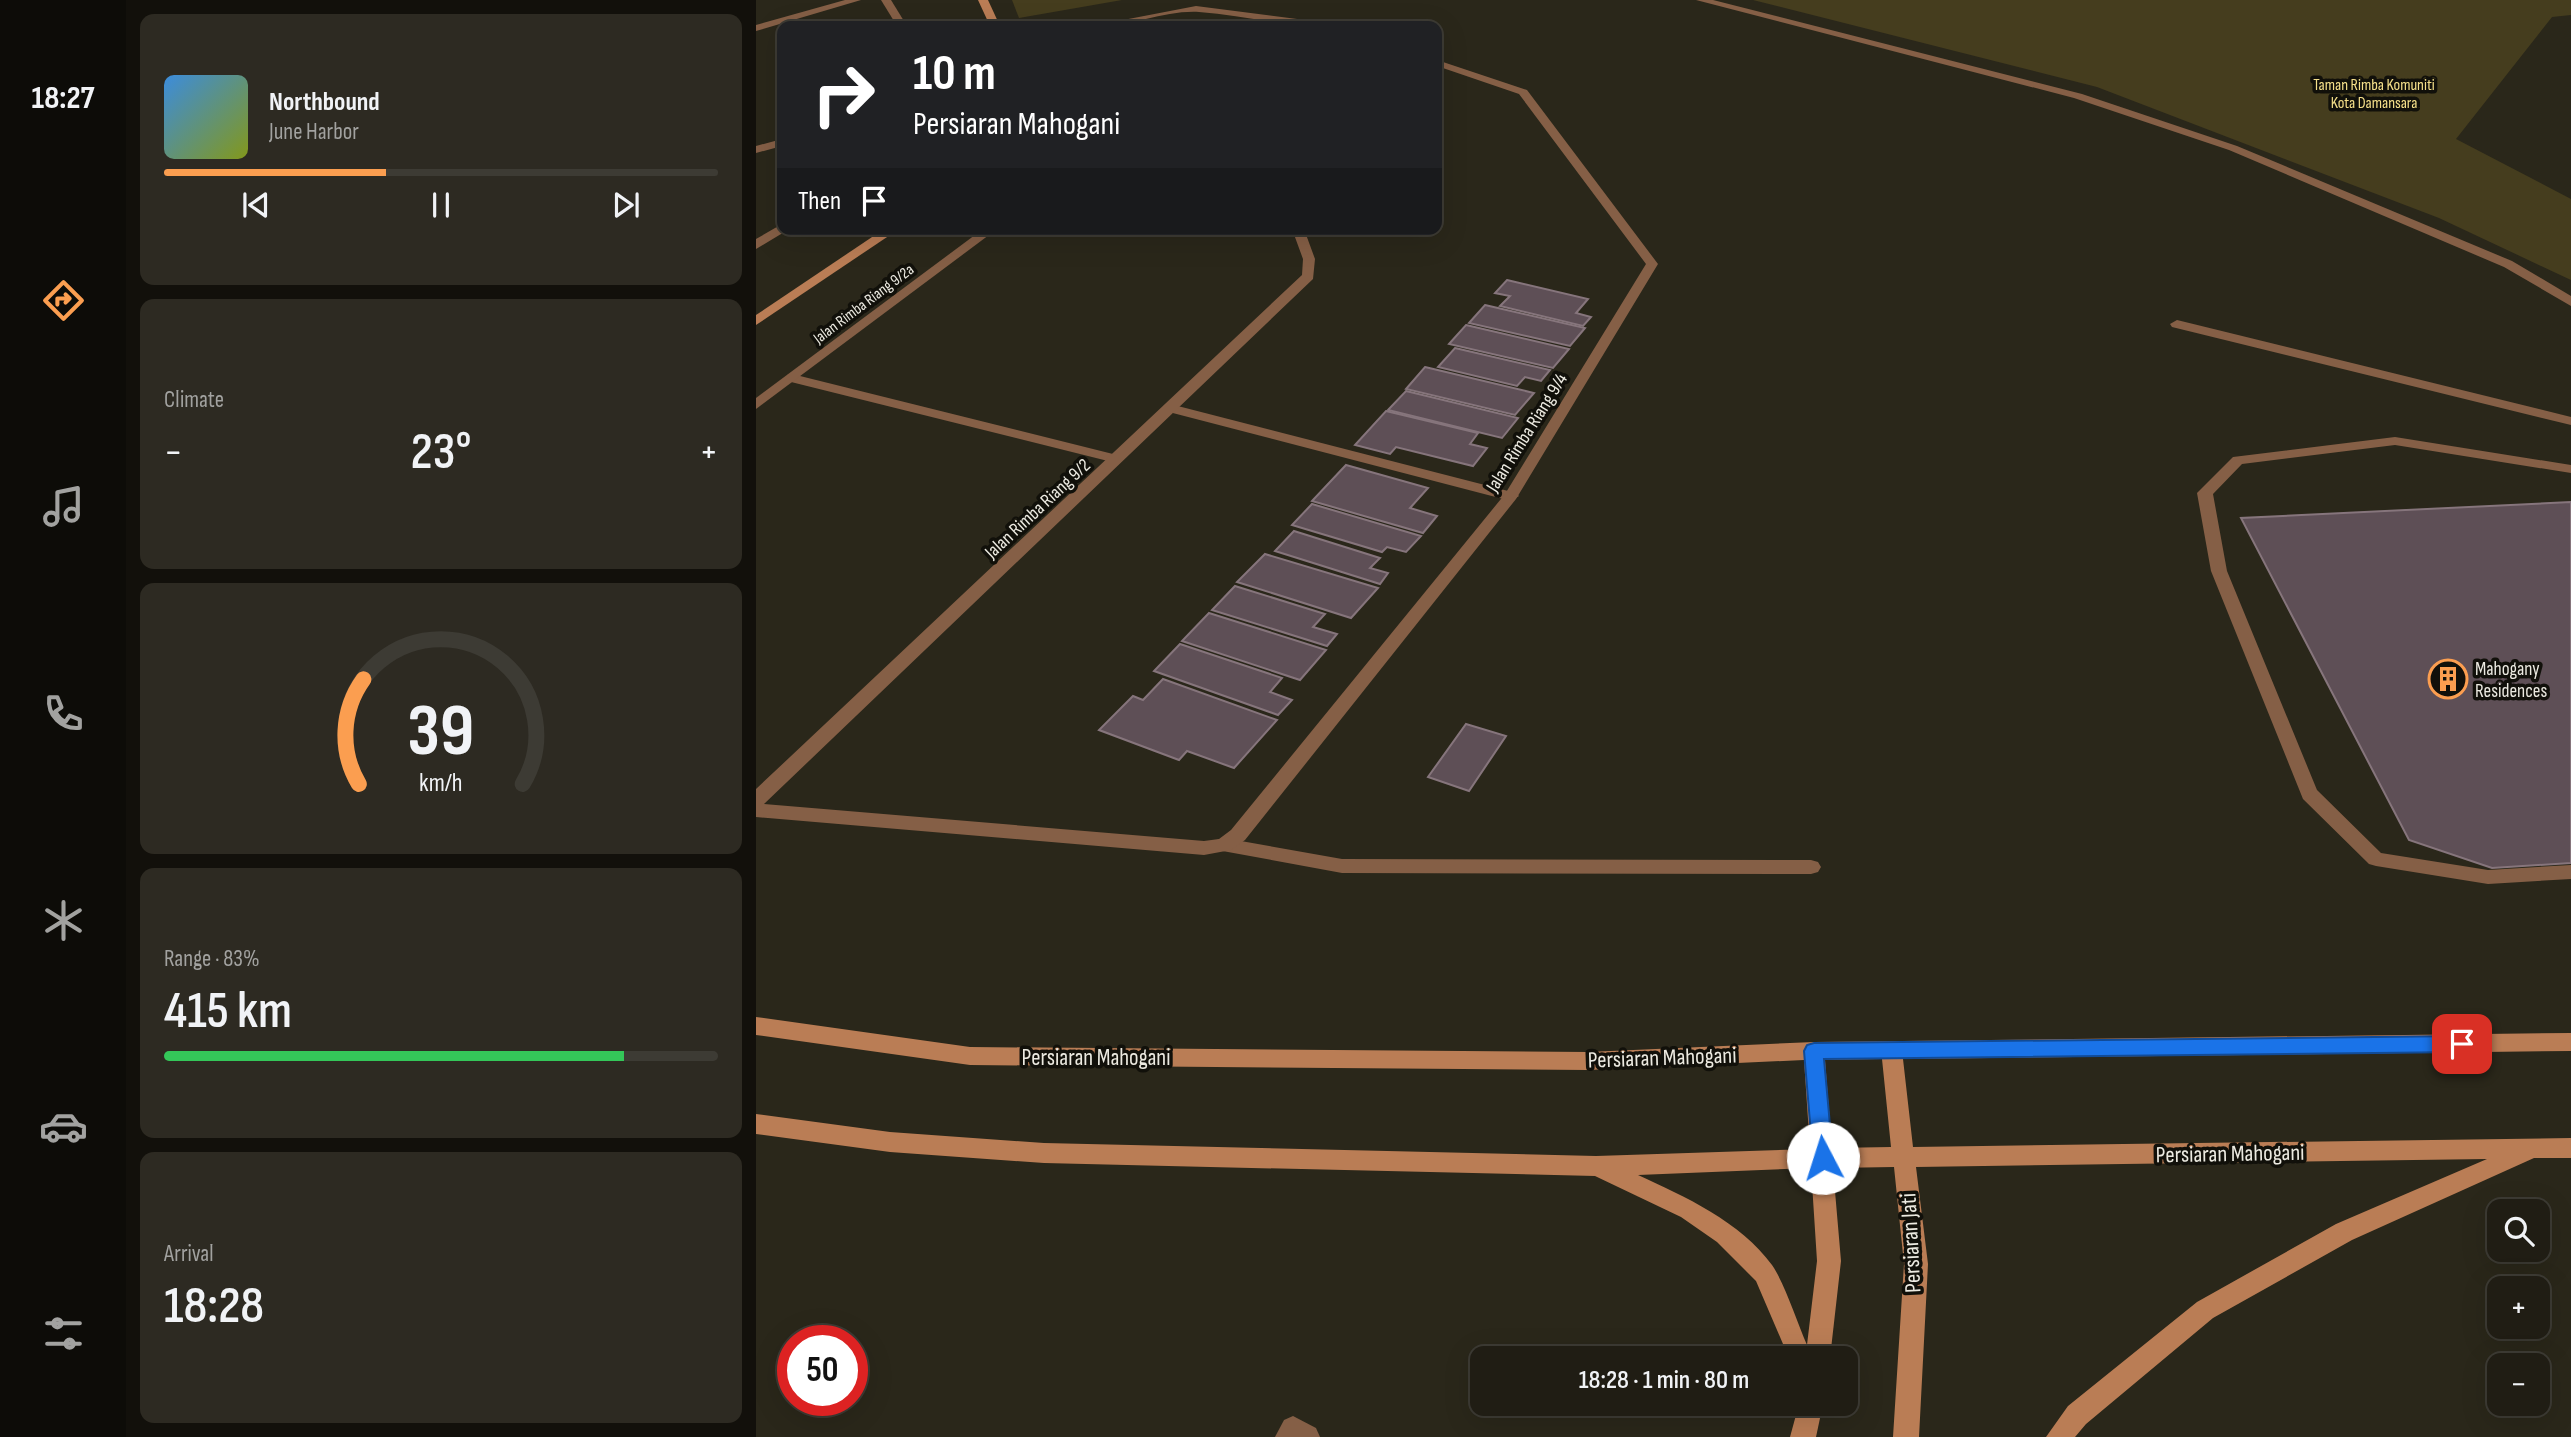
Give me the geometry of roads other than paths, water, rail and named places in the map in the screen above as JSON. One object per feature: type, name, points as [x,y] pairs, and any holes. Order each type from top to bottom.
[{"type":"main road","points":[[983,0],[993,21]]},
{"type":"main road","points":[[756,321],[884,235]]},
{"type":"main road","name":"Persiaran Mahogani","points":[[756,1026],[970,1056],[1588,1061],[1814,1051],[2571,1042]]},
{"type":"main road","name":"Persiaran Jati","points":[[1891,1050],[1916,1264],[1906,1437]]},
{"type":"main road","points":[[1814,1051],[1829,1261],[1819,1346]]},
{"type":"main road","name":"Persiaran Mahogani","points":[[756,1124],[890,1142],[1044,1153],[1596,1166],[1823,1158],[2571,1148]]},
{"type":"main road","points":[[2059,1437],[2077,1415],[2205,1310],[2344,1232],[2534,1149]]},
{"type":"main road","points":[[1596,1166],[1689,1210],[1725,1234],[1764,1273],[1796,1346]]},
{"type":"main road","points":[[1803,1437],[1808,1416]]},
{"type":"street","points":[[781,21],[856,0]]},
{"type":"street","points":[[886,0],[899,21]]},
{"type":"street","points":[[1701,0],[2078,96],[2233,148],[2508,264],[2571,302]]},
{"type":"street","points":[[1126,21],[1196,9],[1289,21]]},
{"type":"street","points":[[756,28],[777,22]]},
{"type":"street","name":"Jalan Rimba Riang 9/4","points":[[1224,845],[1238,835],[1511,496],[1652,264],[1523,92],[1442,65]]},
{"type":"street","points":[[756,150],[777,144]]},
{"type":"street","points":[[756,245],[777,231]]},
{"type":"street","name":"Jalan Rimba Riang 9/2a","points":[[756,405],[983,235]]},
{"type":"street","name":"Jalan Rimba Riang 9/2","points":[[756,800],[1308,276],[1309,259],[1300,235]]},
{"type":"street","points":[[2177,324],[2571,421]]},
{"type":"street","points":[[792,378],[1116,459]]},
{"type":"street","points":[[1170,408],[1511,496]]},
{"type":"street","points":[[2571,469],[2395,441],[2238,460],[2205,493],[2219,571],[2309,794],[2376,859],[2488,877],[2571,872]]},
{"type":"street","points":[[756,810],[1204,848],[1224,845],[1342,866],[1811,867]]},
{"type":"street","points":[[1287,1437],[1293,1429],[1307,1437]]},
{"type":"place","name":"Mahogany Residences","points":[[2448,679]]},
{"type":"park label","name":"Taman Rimba Komuniti Kota Damansara","points":[[2374,93]]}]
